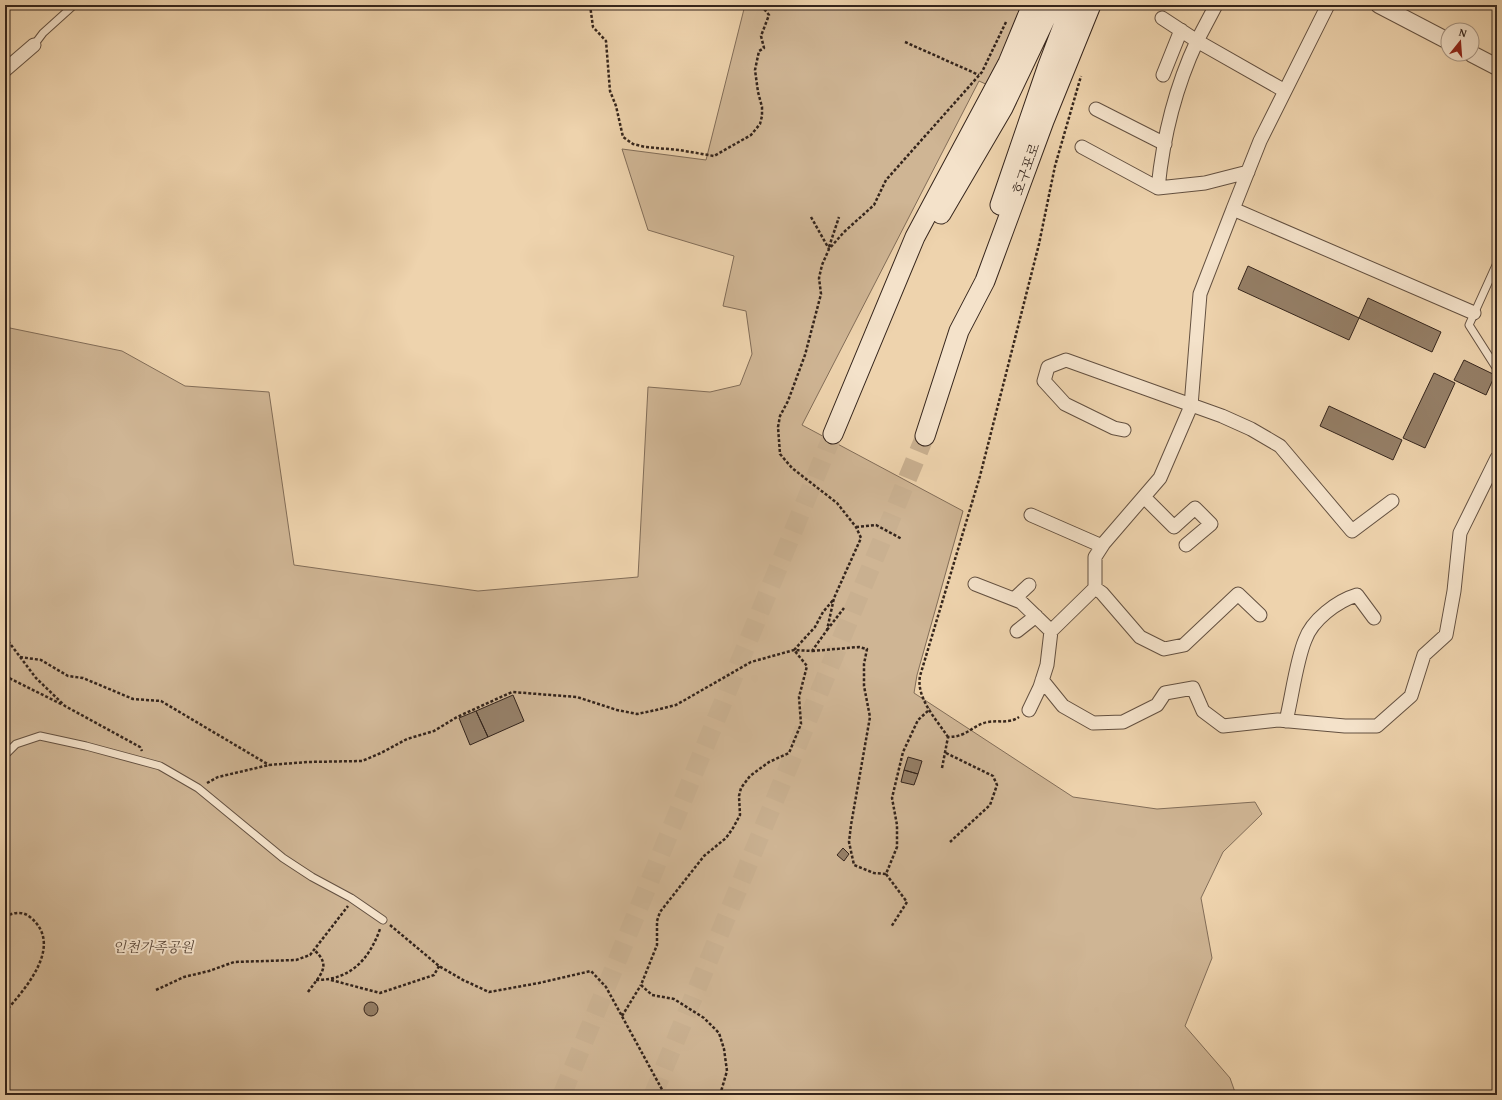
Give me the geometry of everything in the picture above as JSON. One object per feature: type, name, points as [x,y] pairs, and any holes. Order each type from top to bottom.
[{"type":"main road","points":[[833,434],[915,237],[1008,63],[1032,5]]},
{"type":"main road","points":[[888,304],[1003,108],[1052,5]]},
{"type":"main road","name":"호구포로","points":[[924,436],[959,332],[975,277],[1042,83],[1072,5]]},
{"type":"main road","name":"호구포로","points":[[959,332],[985,281],[1044,121],[1091,5]]},
{"type":"street","points":[[1158,188],[1165,144],[1183,70],[1216,5]]},
{"type":"street","points":[[1029,710],[1047,665],[1051,631],[1095,588],[1095,557],[1102,546],[1160,478],[1191,406],[1200,294],[1260,141],[1328,5]]},
{"type":"street","points":[[1379,5],[1397,9],[1440,36]]},
{"type":"street","points":[[1162,18],[1197,41],[1285,91]]},
{"type":"street","points":[[1163,75],[1181,30]]},
{"type":"street","points":[[5,70],[34,45]]},
{"type":"street","points":[[1480,58],[1497,67]]},
{"type":"street","points":[[1096,110],[1165,144]]},
{"type":"street","points":[[1082,146],[1158,188],[1206,183],[1248,172]]},
{"type":"street","points":[[1233,209],[1474,313]]},
{"type":"street","points":[[1124,430],[1114,428],[1065,404],[1044,381],[1048,367],[1066,360],[1230,419],[1251,429],[1280,446],[1305,478],[1352,530],[1392,501]]},
{"type":"street","points":[[1042,680],[1063,706],[1093,723],[1123,722],[1157,704],[1166,694],[1193,688],[1203,711],[1223,726],[1258,722],[1286,721],[1346,726],[1378,726],[1411,696],[1424,655],[1446,635],[1454,591],[1460,533],[1497,458]]},
{"type":"street","points":[[1144,497],[1174,527],[1195,508],[1211,524],[1186,545]]},
{"type":"street","points":[[1031,515],[1102,546]]},
{"type":"street","points":[[975,584],[1021,602],[1051,631]]},
{"type":"street","points":[[1014,599],[1029,585]]},
{"type":"street","points":[[1095,588],[1102,593],[1140,637],[1164,649],[1184,645],[1238,594],[1260,614]]},
{"type":"street","points":[[1286,721],[1305,639],[1324,614],[1345,599],[1357,595],[1374,618]]},
{"type":"street","points":[[1017,631],[1036,616]]},
{"type":"lane","points":[[34,45],[42,33],[74,5]]},
{"type":"lane","points":[[1497,264],[1469,325],[1497,369]]},
{"type":"lane","points":[[5,755],[16,744],[40,736],[86,746],[160,766],[198,788],[283,858],[312,877],[351,898],[383,920]]},
{"type":"path","points":[[590,5],[594,27],[606,41],[608,84],[623,137],[633,144],[645,147],[679,150],[714,156],[751,135],[760,124],[762,107],[755,70],[759,51],[764,48],[761,36],[769,15],[761,5]]},
{"type":"path","points":[[829,249],[844,232],[874,205],[886,180],[979,76],[1008,18]]},
{"type":"path","points":[[906,42],[979,76]]},
{"type":"path","points":[[942,768],[948,737],[920,690],[920,676],[980,476],[1039,244],[1055,166],[1082,72]]},
{"type":"path","points":[[811,217],[829,249]]},
{"type":"path","points":[[827,630],[834,598],[861,538],[856,527],[837,503],[785,461],[780,454],[778,427],[780,416],[788,401],[805,355],[821,294],[818,278],[839,217]]},
{"type":"path","points":[[856,527],[876,525],[902,539]]},
{"type":"path","points":[[794,650],[815,627],[823,612],[834,598]]},
{"type":"path","points":[[812,651],[844,608]]},
{"type":"path","points":[[5,637],[36,678],[65,706]]},
{"type":"path","points":[[198,788],[218,777],[269,765],[307,762],[362,761],[381,754],[407,739],[434,731],[457,717],[512,692],[577,697],[617,710],[637,714],[676,705],[751,662],[794,650],[812,651],[859,647],[867,649],[864,664],[864,686],[870,717],[850,825],[849,842],[854,865],[874,873],[886,874],[907,902],[891,927]]},
{"type":"path","points":[[622,1016],[641,985],[657,945],[657,922],[660,912],[704,856],[726,838],[733,828],[740,815],[738,796],[741,788],[750,776],[769,762],[789,753],[801,724],[799,697],[808,666],[794,650]]},
{"type":"path","points":[[20,657],[41,660],[68,676],[83,678],[133,699],[161,701],[233,744],[250,752],[269,765]]},
{"type":"path","points":[[5,676],[65,706],[140,747],[148,763]]},
{"type":"path","points":[[886,874],[897,847],[897,825],[892,798],[903,752],[918,720],[930,709]]},
{"type":"path","points":[[948,737],[962,735],[988,722],[1012,721],[1029,710]]},
{"type":"path","points":[[946,753],[994,776],[997,785],[990,805],[950,842]]},
{"type":"path","points":[[156,990],[184,977],[209,971],[234,962],[296,960],[310,955],[345,911],[351,898]]},
{"type":"path","points":[[5,917],[11,913],[25,913],[39,924],[43,941],[40,966],[29,984],[5,1012]]},
{"type":"path","points":[[331,980],[346,974],[368,956],[376,940],[383,920],[439,966],[463,980],[489,992],[539,983],[591,970],[606,987],[665,1095]]},
{"type":"path","points":[[308,992],[325,965],[322,956],[314,950]]},
{"type":"path","points":[[316,980],[331,980],[380,993],[434,975],[439,966]]},
{"type":"path","points":[[641,985],[652,995],[674,999],[704,1018],[719,1033],[724,1049],[727,1071],[720,1095]]},
{"type":"green space","name":"인천가족공원","points":[[745,5],[799,5],[810,8],[813,5],[1028,5],[990,86],[979,81],[802,425],[963,511],[917,675],[914,693],[1073,797],[1157,809],[1255,802],[1262,814],[1223,852],[1201,898],[1212,958],[1185,1026],[1230,1078],[1236,1095],[5,1095],[5,327],[122,351],[185,386],[269,392],[294,565],[478,591],[638,577],[648,387],[710,392],[740,385],[752,354],[746,311],[723,306],[734,256],[648,230],[622,149],[706,160]]},
{"type":"building","points":[[1248,266],[1359,318],[1349,340],[1238,289]]},
{"type":"building","points":[[1368,298],[1441,332],[1432,352],[1359,318]]},
{"type":"building","points":[[1464,360],[1495,375],[1486,395],[1454,380]]},
{"type":"building","points":[[1434,373],[1455,383],[1425,448],[1403,438]]},
{"type":"building","points":[[1329,406],[1402,440],[1393,460],[1320,426]]},
{"type":"building","points":[[513,695],[524,721],[488,737],[476,711]]},
{"type":"building","points":[[476,711],[488,737],[470,745],[459,718]]},
{"type":"building","points":[[908,757],[922,761],[918,774],[904,770]]},
{"type":"building","points":[[904,770],[918,774],[914,785],[901,782]]},
{"type":"building","points":[[843,848],[849,854],[844,861],[837,855]]},
{"type":"building","points":[[371,1002],[376,1004],[378,1009],[376,1014],[371,1016],[366,1014],[364,1009],[366,1004]]},
{"type":"tunnel","points":[[562,1095],[833,434]]},
{"type":"tunnel","points":[[653,1095],[925,436]]}]
